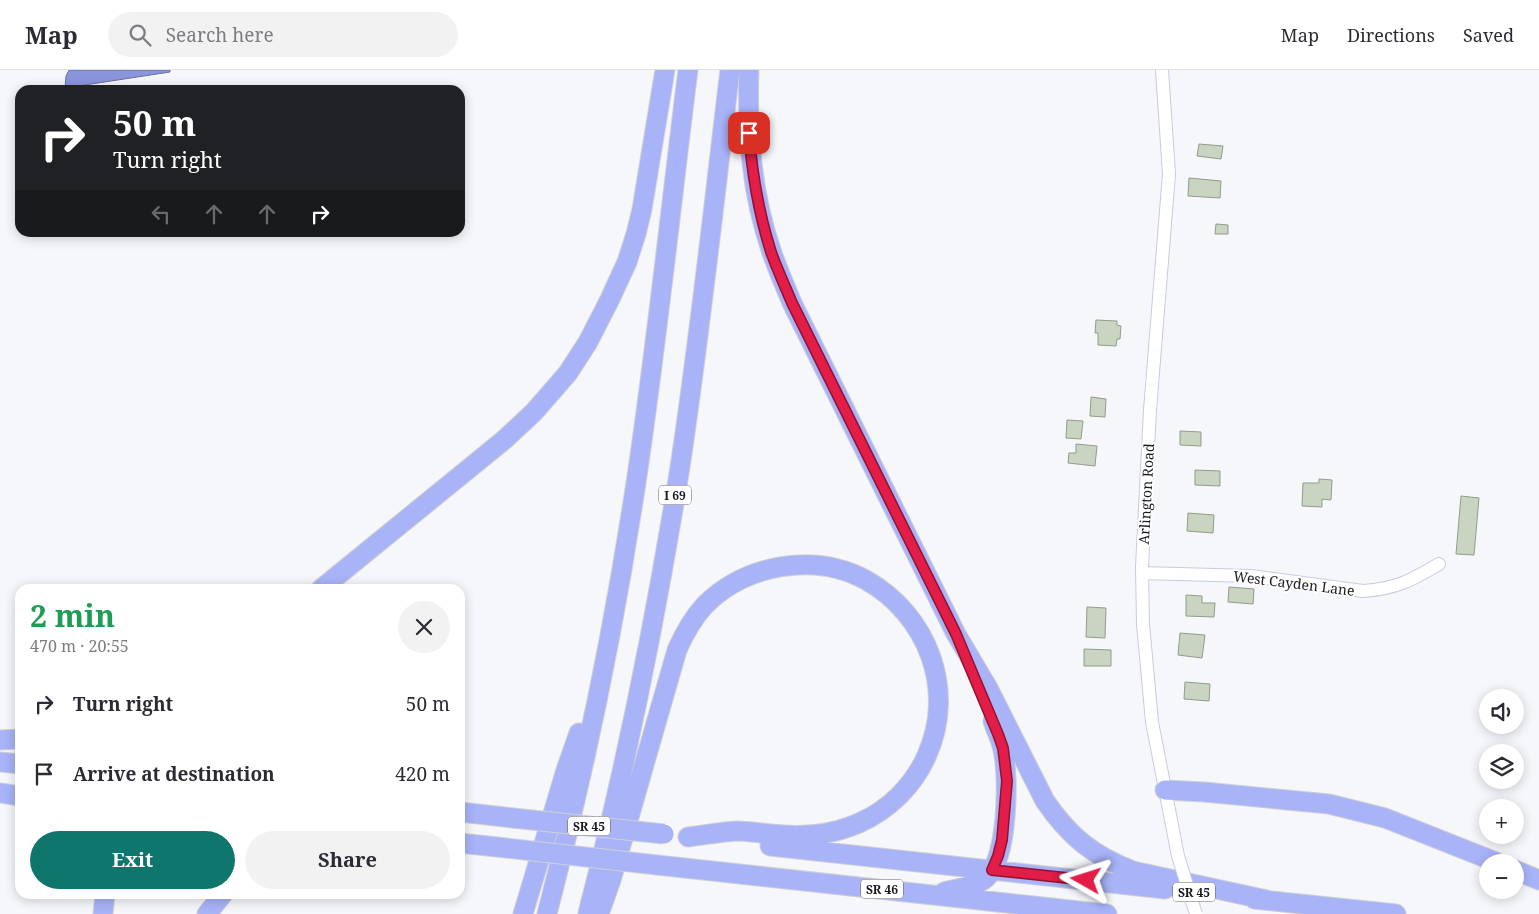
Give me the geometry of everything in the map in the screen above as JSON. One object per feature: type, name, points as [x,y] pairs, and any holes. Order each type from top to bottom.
[{"type":"highway","points":[[327,584],[504,440],[534,412],[568,373],[588,342],[610,299],[636,234],[642,210],[665,70]]},
{"type":"highway","points":[[547,914],[575,802],[605,659],[638,467],[688,70]]},
{"type":"highway","name":"I 69","points":[[587,914],[627,749],[644,670],[669,533],[692,379],[730,70]]},
{"type":"highway","points":[[749,70],[748,116],[752,169],[760,211],[772,253],[792,303],[956,634],[998,734],[1005,759],[1007,781],[1002,840],[992,870],[982,880],[971,885],[933,895]]},
{"type":"highway","points":[[599,914],[611,880],[677,650],[692,622],[706,605],[737,582],[771,568],[791,565],[812,564],[831,567],[865,580],[890,596],[907,615],[924,640],[935,667],[939,694],[937,719],[931,745],[916,775],[904,790],[875,815],[860,823],[827,834],[806,836],[737,831],[688,837]]},
{"type":"highway","points":[[956,634],[988,688],[1045,801],[1056,818],[1076,839],[1113,864],[1133,871],[1267,900]]},
{"type":"highway","points":[[524,914],[566,770],[605,659]]},
{"type":"highway","points":[[0,740],[15,739]]},
{"type":"highway","points":[[0,762],[15,764]]},
{"type":"highway","points":[[1165,790],[1329,804],[1385,818],[1479,855]]},
{"type":"highway","points":[[0,793],[15,795]]},
{"type":"highway","name":"SR 45","points":[[465,813],[1396,914]]},
{"type":"highway","name":"SR 46","points":[[465,844],[1107,914]]},
{"type":"highway","points":[[1524,874],[1539,880]]},
{"type":"highway","points":[[103,914],[104,899]]},
{"type":"highway","points":[[207,914],[219,899]]},
{"type":"street","name":"Arlington Road","points":[[1162,70],[1169,174],[1150,410],[1142,573],[1143,624],[1152,722],[1178,856],[1196,914]]},
{"type":"street","name":"West Cayden Lane","points":[[1142,573],[1251,576],[1363,591],[1376,590],[1407,582],[1439,564]]},
{"type":"water","points":[[69,70],[170,70],[170,72],[85,85],[65,85]]},
{"type":"building","points":[[1199,144],[1223,146],[1221,159],[1197,156]]},
{"type":"building","points":[[1189,178],[1221,181],[1220,198],[1188,196]]},
{"type":"building","points":[[1216,224],[1228,225],[1228,234],[1215,234]]},
{"type":"building","points":[[1096,320],[1117,321],[1117,325],[1121,326],[1120,339],[1117,339],[1116,346],[1098,345],[1098,333],[1095,333]]},
{"type":"building","points":[[1091,397],[1106,399],[1105,417],[1090,416]]},
{"type":"building","points":[[1067,420],[1083,421],[1081,439],[1066,438]]},
{"type":"building","points":[[1180,431],[1201,432],[1201,446],[1180,445]]},
{"type":"building","points":[[1076,444],[1097,446],[1095,466],[1068,463],[1069,453],[1076,453]]},
{"type":"building","points":[[1195,470],[1220,471],[1220,486],[1195,485]]},
{"type":"building","points":[[1319,479],[1332,480],[1331,500],[1322,499],[1322,507],[1302,506],[1303,483],[1319,483]]},
{"type":"building","points":[[1461,496],[1479,498],[1474,555],[1456,554]]},
{"type":"building","points":[[1188,513],[1214,515],[1213,533],[1187,531]]},
{"type":"building","points":[[1229,587],[1254,589],[1253,604],[1228,602]]},
{"type":"building","points":[[1186,595],[1202,596],[1202,603],[1215,603],[1214,617],[1186,616]]},
{"type":"building","points":[[1087,607],[1106,608],[1105,638],[1086,637]]},
{"type":"building","points":[[1180,633],[1205,635],[1202,658],[1178,655]]},
{"type":"building","points":[[1084,649],[1111,650],[1111,666],[1084,666]]},
{"type":"building","points":[[1185,682],[1210,684],[1209,701],[1184,699]]},
{"type":"route","points":[[749,133],[752,169],[760,211],[772,253],[792,303],[956,634],[1003,748],[1007,781],[1006,801],[1002,840],[992,870],[1086,880]]}]
